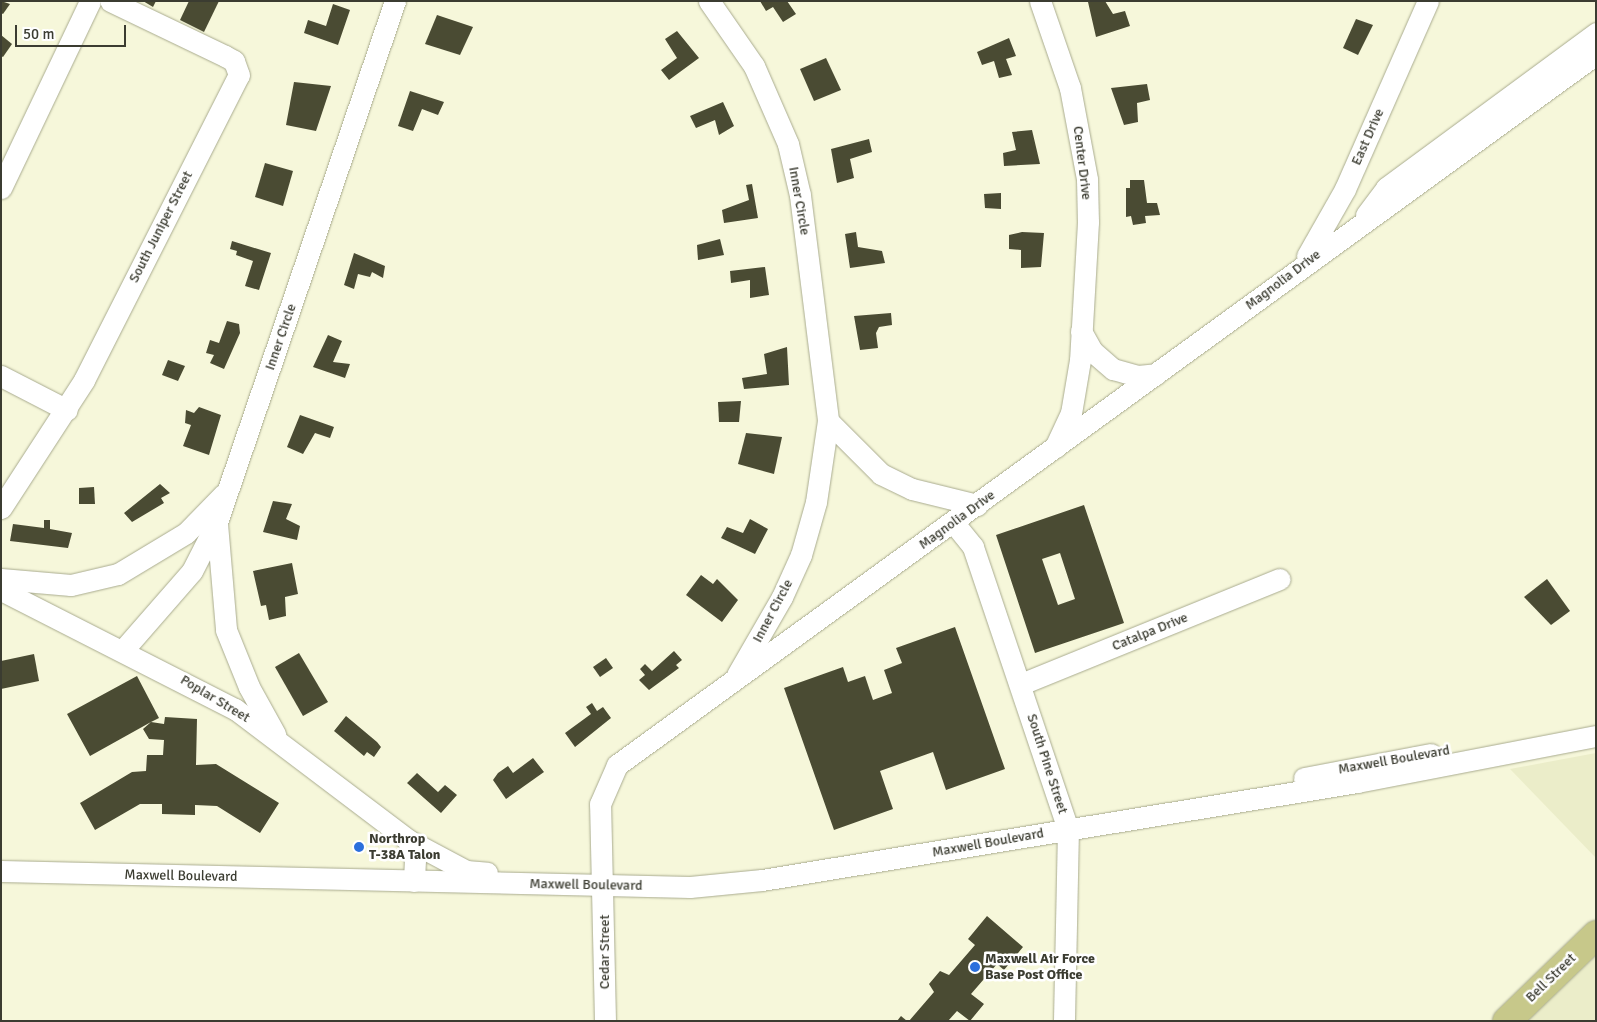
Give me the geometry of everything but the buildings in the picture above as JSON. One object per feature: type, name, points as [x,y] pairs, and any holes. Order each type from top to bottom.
[{"type":"main road","name":"Bell Street","points":[[1507,1021],[1596,935]]},
{"type":"street","points":[[1,188],[90,1]]},
{"type":"street","name":"South Juniper Street","points":[[1,508],[67,410],[239,75],[234,61],[110,1]]},
{"type":"street","name":"Inner Circle","points":[[124,649],[192,571],[217,522],[395,1]]},
{"type":"street","name":"Inner Circle","points":[[709,1],[754,66],[788,144],[800,195],[828,421],[816,502],[801,555],[782,598],[733,682]]},
{"type":"street","name":"Center Drive","points":[[1040,1],[1070,88],[1087,179],[1081,331],[1071,412],[1054,449]]},
{"type":"street","name":"East Drive","points":[[1298,269],[1345,189],[1428,1]]},
{"type":"street","name":"Magnolia Drive","points":[[1362,220],[1386,188],[1596,33]]},
{"type":"street","name":"Magnolia Drive","points":[[601,846],[600,804],[617,765],[1054,449],[1362,220],[1396,202],[1596,54]]},
{"type":"street","points":[[1081,331],[1092,351],[1112,369],[1138,376],[1156,374]]},
{"type":"street","points":[[1,376],[67,410]]},
{"type":"street","points":[[828,421],[881,474],[912,489],[977,505]]},
{"type":"street","points":[[1,579],[71,585],[118,574],[186,533],[229,488]]},
{"type":"street","points":[[217,522],[218,575],[226,630],[248,688],[278,741]]},
{"type":"street","name":"South Pine Street","points":[[953,522],[973,547],[1021,684],[1068,829],[1064,1021]]},
{"type":"street","name":"Catalpa Drive","points":[[1021,684],[1280,579]]},
{"type":"street","name":"Poplar Street","points":[[1,590],[201,688],[278,741],[408,840],[466,871],[518,884]]},
{"type":"street","name":"Maxwell Boulevard","points":[[1165,812],[1353,766],[1498,740],[1596,731]]},
{"type":"street","name":"Maxwell Boulevard","points":[[1,871],[690,887],[762,880],[1165,812],[1357,782],[1596,736]]},
{"type":"street","points":[[408,840],[416,860],[414,881]]},
{"type":"street","name":"Cedar Street","points":[[601,846],[604,884],[605,1021]]},
{"type":"shaded area","points":[[1596,753],[1596,858],[1510,769]]},
{"type":"shaded area","points":[[1596,955],[1596,1021],[1526,1021]]},
{"type":"place","name":"Northrop T-38A Talon","points":[[359,847]]},
{"type":"place","name":"Maxwell Air Force Base Post Office","points":[[975,967]]}]
